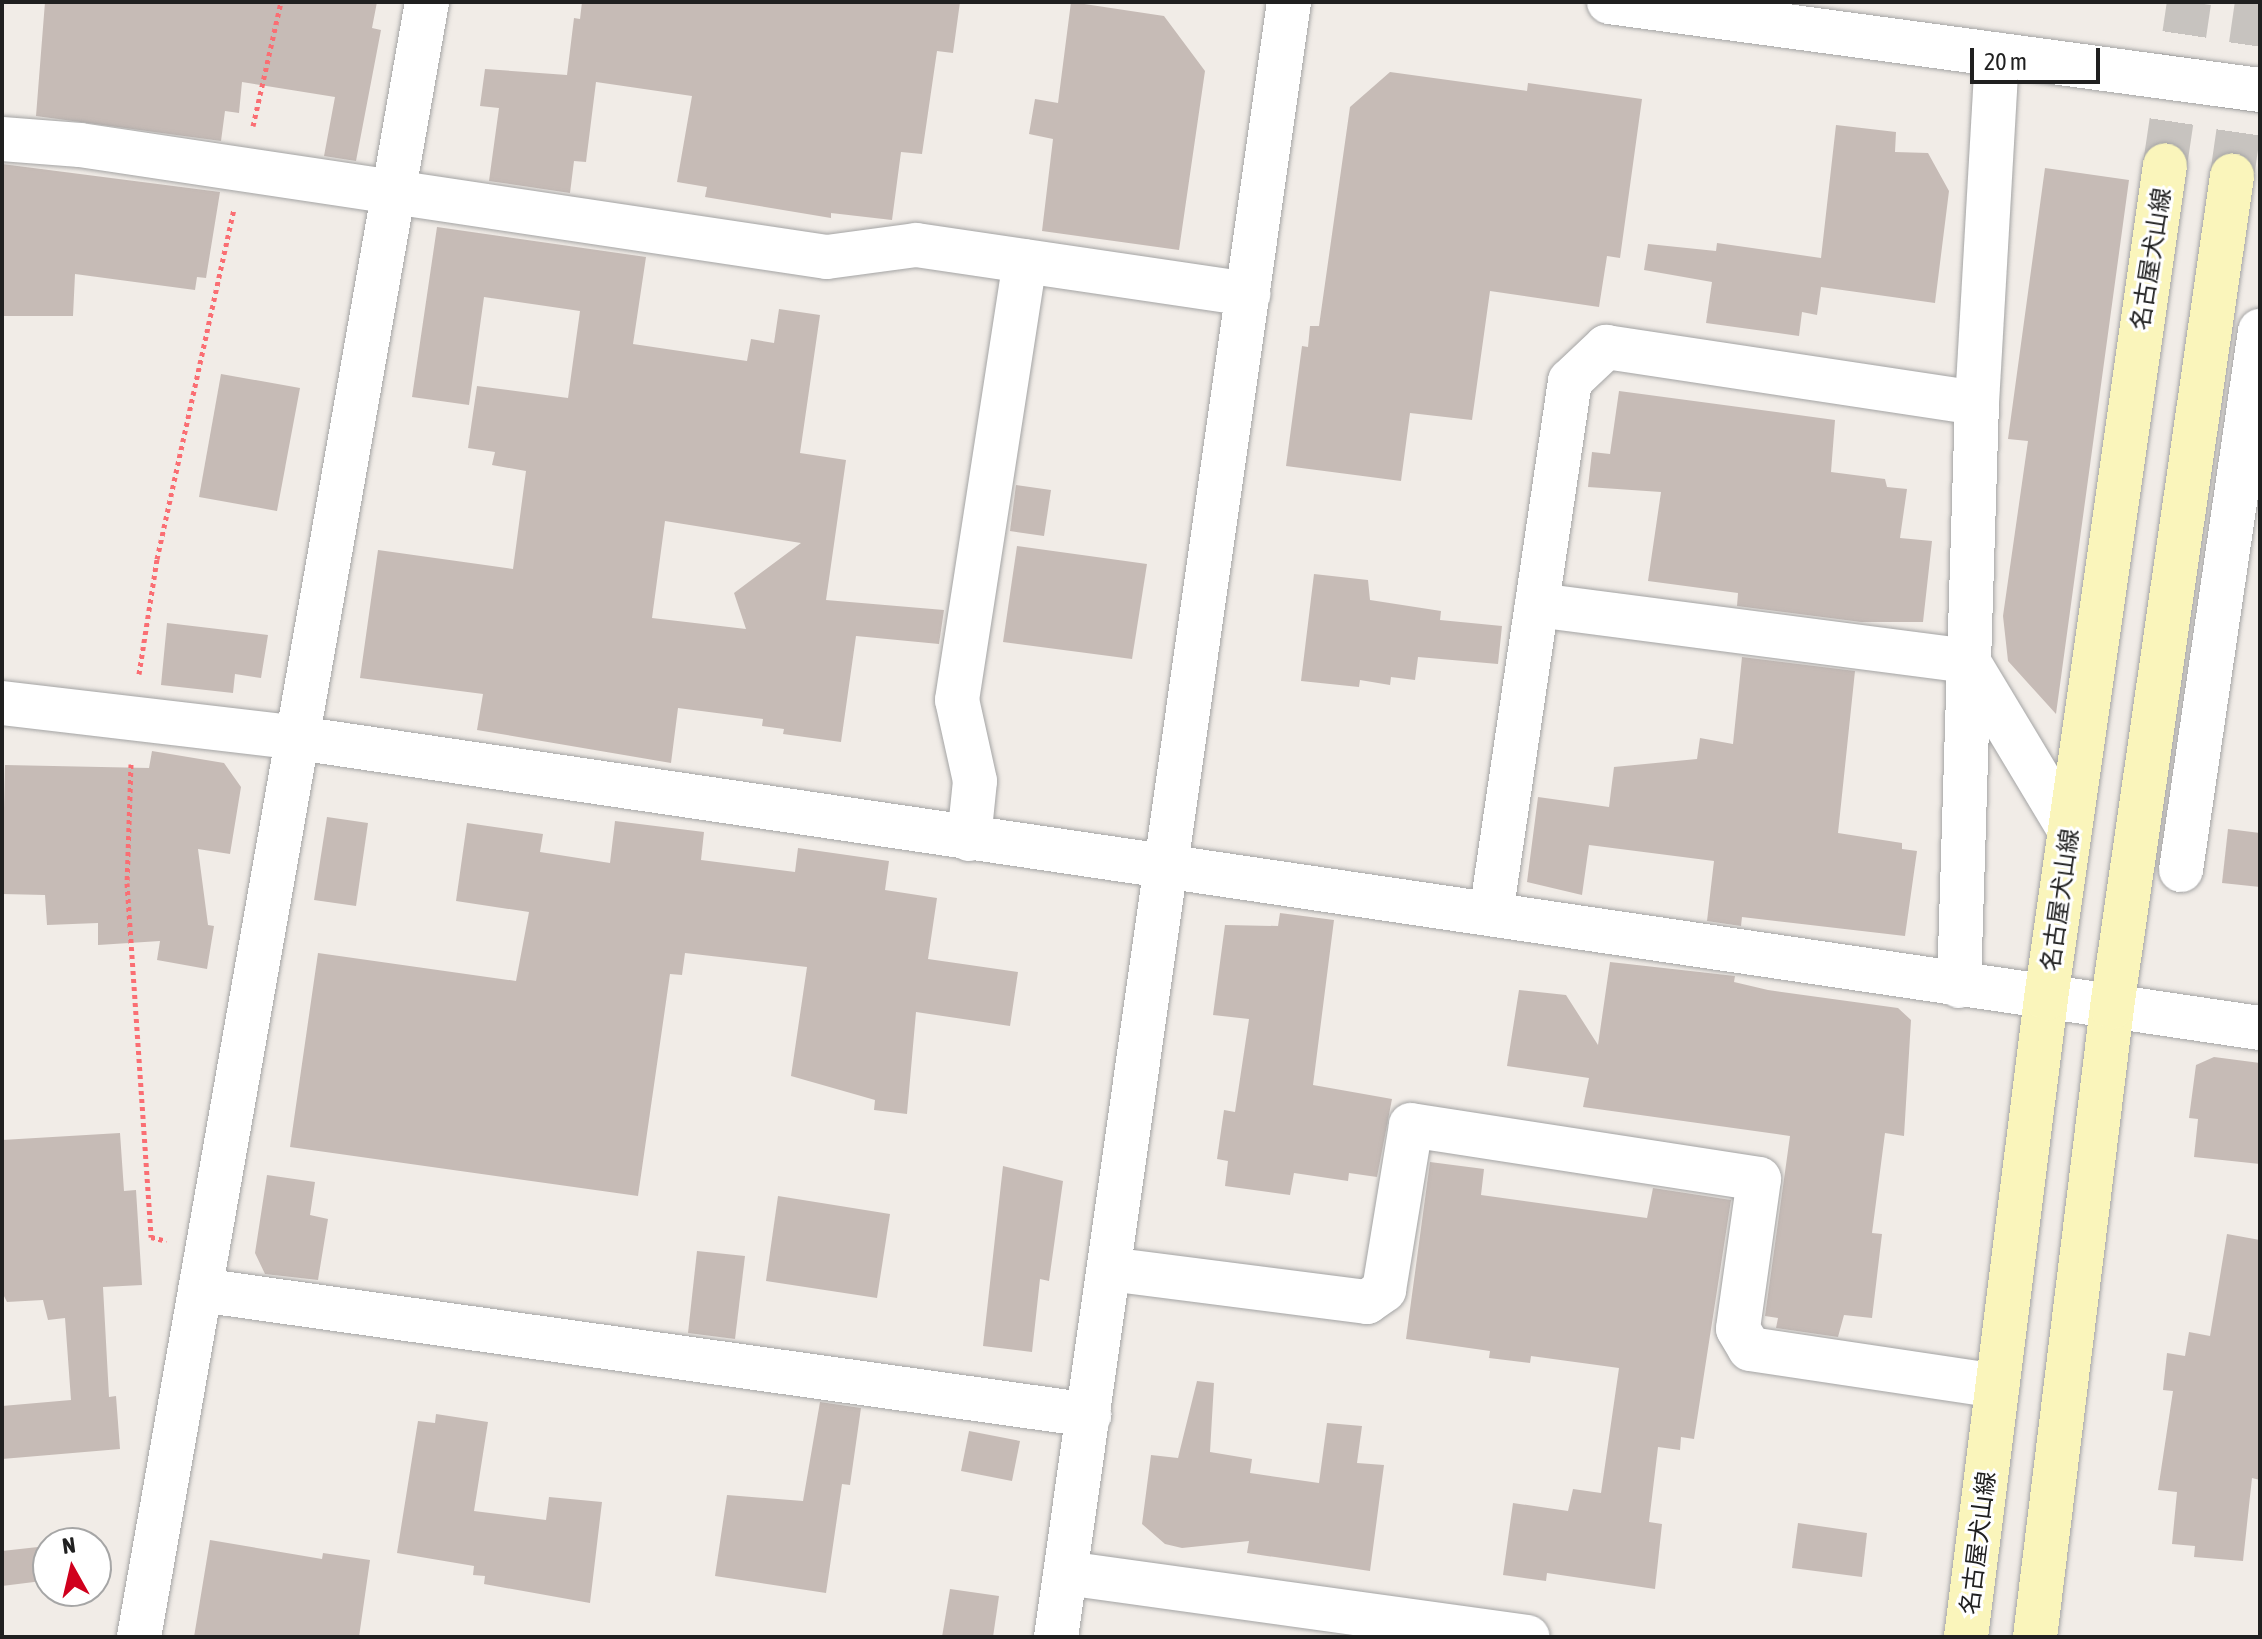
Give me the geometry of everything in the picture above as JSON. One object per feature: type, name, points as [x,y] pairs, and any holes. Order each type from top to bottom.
[{"type":"main road","name":"名古屋犬山線","points":[[1966,1637],[2046,998],[2165,165]]},
{"type":"main road","points":[[2035,1637],[2112,1007],[2232,176]]},
{"type":"street","points":[[139,1637],[427,2]]},
{"type":"street","points":[[1056,1637],[1289,2]]},
{"type":"street","points":[[1609,2],[2260,90]]},
{"type":"street","points":[[1959,986],[1977,403],[1997,55]]},
{"type":"street","points":[[2,139],[394,191],[827,257],[916,245],[1248,294]]},
{"type":"street","points":[[969,839],[975,781],[957,700],[1025,261]]},
{"type":"street","points":[[2181,870],[2252,443],[2260,331]]},
{"type":"street","points":[[1491,914],[1570,381],[1606,347],[1977,403]]},
{"type":"street","points":[[1537,605],[1968,661]]},
{"type":"street","points":[[1968,661],[2069,829]]},
{"type":"street","points":[[2,703],[298,738],[1959,986],[2260,1028]]},
{"type":"street","points":[[1109,1269],[1367,1302],[1384,1290],[1411,1125],[1759,1179],[1738,1329],[1750,1349],[1997,1386]]},
{"type":"street","points":[[203,1270],[1089,1415]]},
{"type":"street","points":[[1066,1573],[1528,1637]]},
{"type":"path","points":[[203,1270],[151,1237],[127,883],[133,718],[157,559],[281,2]]},
{"type":"building","points":[[45,2],[377,2],[372,28],[381,30],[356,161],[324,156],[335,97],[242,82],[239,113],[225,111],[221,141],[36,116]]},
{"type":"building","points":[[582,2],[960,2],[953,53],[937,51],[922,154],[901,152],[892,220],[831,213],[831,218],[705,197],[707,187],[677,182],[692,96],[596,82],[586,162],[574,161],[570,193],[489,181],[499,108],[480,106],[485,69],[567,75],[574,18],[580,19]]},
{"type":"building","points":[[1071,2],[1164,16],[1205,71],[1179,250],[1042,231],[1053,139],[1029,134],[1035,99],[1058,103]]},
{"type":"building","points":[[1390,72],[1527,91],[1528,83],[1642,99],[1620,258],[1607,256],[1599,307],[1490,291],[1472,420],[1410,413],[1401,481],[1286,466],[1302,346],[1308,347],[1310,326],[1319,326],[1350,107]]},
{"type":"building","points":[[1836,125],[1896,132],[1895,152],[1928,153],[1949,191],[1935,303],[1821,287],[1817,315],[1802,312],[1799,336],[1706,323],[1712,282],[1644,270],[1648,244],[1716,251],[1717,243],[1821,258]]},
{"type":"building","points":[[2,164],[220,192],[206,278],[197,277],[195,290],[75,274],[73,316],[2,316]]},
{"type":"building","points":[[2045,168],[2129,180],[2056,714],[2008,661],[2003,616],[2028,441],[2008,439]]},
{"type":"building","points":[[437,227],[646,257],[633,344],[747,361],[751,339],[774,343],[779,309],[820,315],[800,453],[846,460],[826,600],[944,610],[939,644],[856,636],[841,742],[783,734],[784,729],[762,726],[763,719],[678,708],[671,763],[477,730],[483,694],[360,678],[378,550],[513,569],[526,471],[492,465],[495,452],[468,448],[477,386],[568,398],[580,311],[484,297],[469,405],[412,397]],"holes":[[[665,521],[801,543],[734,593],[746,629],[652,618]]]},
{"type":"building","points":[[221,374],[300,388],[277,511],[199,497]]},
{"type":"building","points":[[1619,391],[1835,420],[1831,472],[1885,479],[1887,487],[1907,489],[1900,538],[1932,541],[1923,622],[1861,622],[1737,606],[1738,593],[1648,581],[1661,492],[1588,487],[1592,452],[1610,454]]},
{"type":"building","points":[[1016,485],[1051,490],[1044,536],[1010,531]]},
{"type":"building","points":[[1017,546],[1147,564],[1132,659],[1003,642]]},
{"type":"building","points":[[1314,574],[1368,580],[1370,600],[1441,611],[1440,620],[1502,626],[1498,664],[1418,657],[1415,680],[1391,677],[1390,685],[1360,680],[1359,687],[1301,681]]},
{"type":"building","points":[[167,623],[268,635],[261,678],[235,674],[233,693],[161,685]]},
{"type":"building","points":[[1742,657],[1855,671],[1838,833],[1902,843],[1902,849],[1917,851],[1905,936],[1742,917],[1741,926],[1707,921],[1714,861],[1589,845],[1582,895],[1527,882],[1538,797],[1609,807],[1614,767],[1697,759],[1700,738],[1733,744]]},
{"type":"building","points":[[152,751],[224,763],[241,787],[230,854],[198,849],[208,925],[214,926],[207,969],[157,960],[160,941],[98,945],[98,923],[47,925],[45,895],[2,894],[5,765],[149,768]]},
{"type":"building","points":[[327,817],[368,823],[356,906],[314,900]]},
{"type":"building","points":[[615,821],[704,832],[701,860],[795,872],[798,848],[889,861],[885,890],[937,898],[928,959],[1018,972],[1010,1026],[916,1012],[907,1114],[874,1110],[875,1100],[791,1076],[807,967],[685,953],[682,975],[670,974],[638,1196],[290,1147],[318,953],[516,981],[529,912],[456,901],[467,823],[543,834],[540,852],[610,863]]},
{"type":"building","points":[[2228,829],[2260,833],[2260,887],[2222,883]]},
{"type":"building","points":[[1280,913],[1334,920],[1313,1085],[1392,1099],[1377,1177],[1349,1173],[1348,1181],[1294,1173],[1290,1195],[1225,1186],[1228,1161],[1217,1159],[1224,1110],[1235,1112],[1249,1019],[1213,1015],[1225,925],[1278,926]]},
{"type":"building","points":[[1610,962],[1735,976],[1734,982],[1768,990],[1898,1008],[1911,1020],[1904,1136],[1885,1133],[1872,1233],[1882,1234],[1872,1318],[1844,1315],[1838,1337],[1776,1328],[1778,1318],[1765,1316],[1790,1136],[1583,1107],[1589,1078],[1507,1066],[1519,990],[1566,995],[1598,1045]]},
{"type":"building","points":[[2214,1057],[2260,1063],[2260,1164],[2194,1157],[2198,1119],[2189,1118],[2196,1065]]},
{"type":"building","points":[[120,1133],[124,1191],[136,1190],[142,1285],[103,1287],[109,1397],[116,1396],[120,1449],[2,1459],[2,1406],[71,1400],[65,1318],[48,1320],[43,1300],[7,1302],[2,1292],[2,1140]]},
{"type":"building","points":[[1430,1162],[1484,1169],[1481,1195],[1647,1218],[1653,1188],[1731,1200],[1694,1439],[1681,1437],[1680,1450],[1658,1447],[1649,1522],[1662,1524],[1655,1589],[1547,1573],[1546,1581],[1503,1575],[1513,1503],[1568,1511],[1573,1489],[1601,1493],[1619,1368],[1531,1356],[1530,1363],[1489,1358],[1490,1351],[1406,1339]]},
{"type":"building","points":[[1003,1166],[1063,1181],[1049,1281],[1040,1279],[1032,1352],[983,1346]]},
{"type":"building","points":[[267,1175],[315,1182],[310,1215],[328,1219],[318,1280],[265,1274],[255,1253]]},
{"type":"building","points":[[778,1196],[890,1214],[877,1298],[766,1281]]},
{"type":"building","points":[[2227,1234],[2260,1240],[2260,1480],[2252,1478],[2243,1561],[2194,1557],[2195,1546],[2172,1544],[2177,1492],[2158,1490],[2173,1391],[2163,1390],[2167,1353],[2185,1356],[2189,1332],[2210,1336]]},
{"type":"building","points":[[697,1251],[745,1256],[735,1339],[688,1333]]},
{"type":"building","points":[[1197,1381],[1214,1383],[1210,1452],[1252,1459],[1250,1473],[1319,1483],[1327,1423],[1362,1426],[1357,1463],[1384,1465],[1370,1571],[1247,1553],[1249,1541],[1182,1548],[1165,1544],[1142,1524],[1151,1455],[1178,1458]]},
{"type":"building","points":[[820,1402],[861,1408],[850,1485],[842,1484],[826,1593],[715,1576],[727,1495],[803,1501]]},
{"type":"building","points":[[436,1414],[488,1422],[474,1511],[546,1520],[549,1497],[602,1502],[590,1603],[484,1584],[485,1576],[473,1575],[474,1566],[397,1553],[418,1421],[435,1423]]},
{"type":"building","points":[[969,1431],[1020,1441],[1012,1481],[961,1471]]},
{"type":"building","points":[[1798,1523],[1867,1533],[1862,1577],[1792,1568]]},
{"type":"building","points":[[210,1540],[322,1559],[323,1553],[370,1560],[359,1637],[194,1637]]},
{"type":"building","points":[[32,1548],[32,1582],[2,1586],[2,1551]]},
{"type":"building","points":[[950,1589],[999,1596],[993,1637],[942,1637]]},
{"type":"tunnel","points":[[2165,165],[2189,2]]},
{"type":"tunnel","points":[[2232,176],[2257,2]]}]
